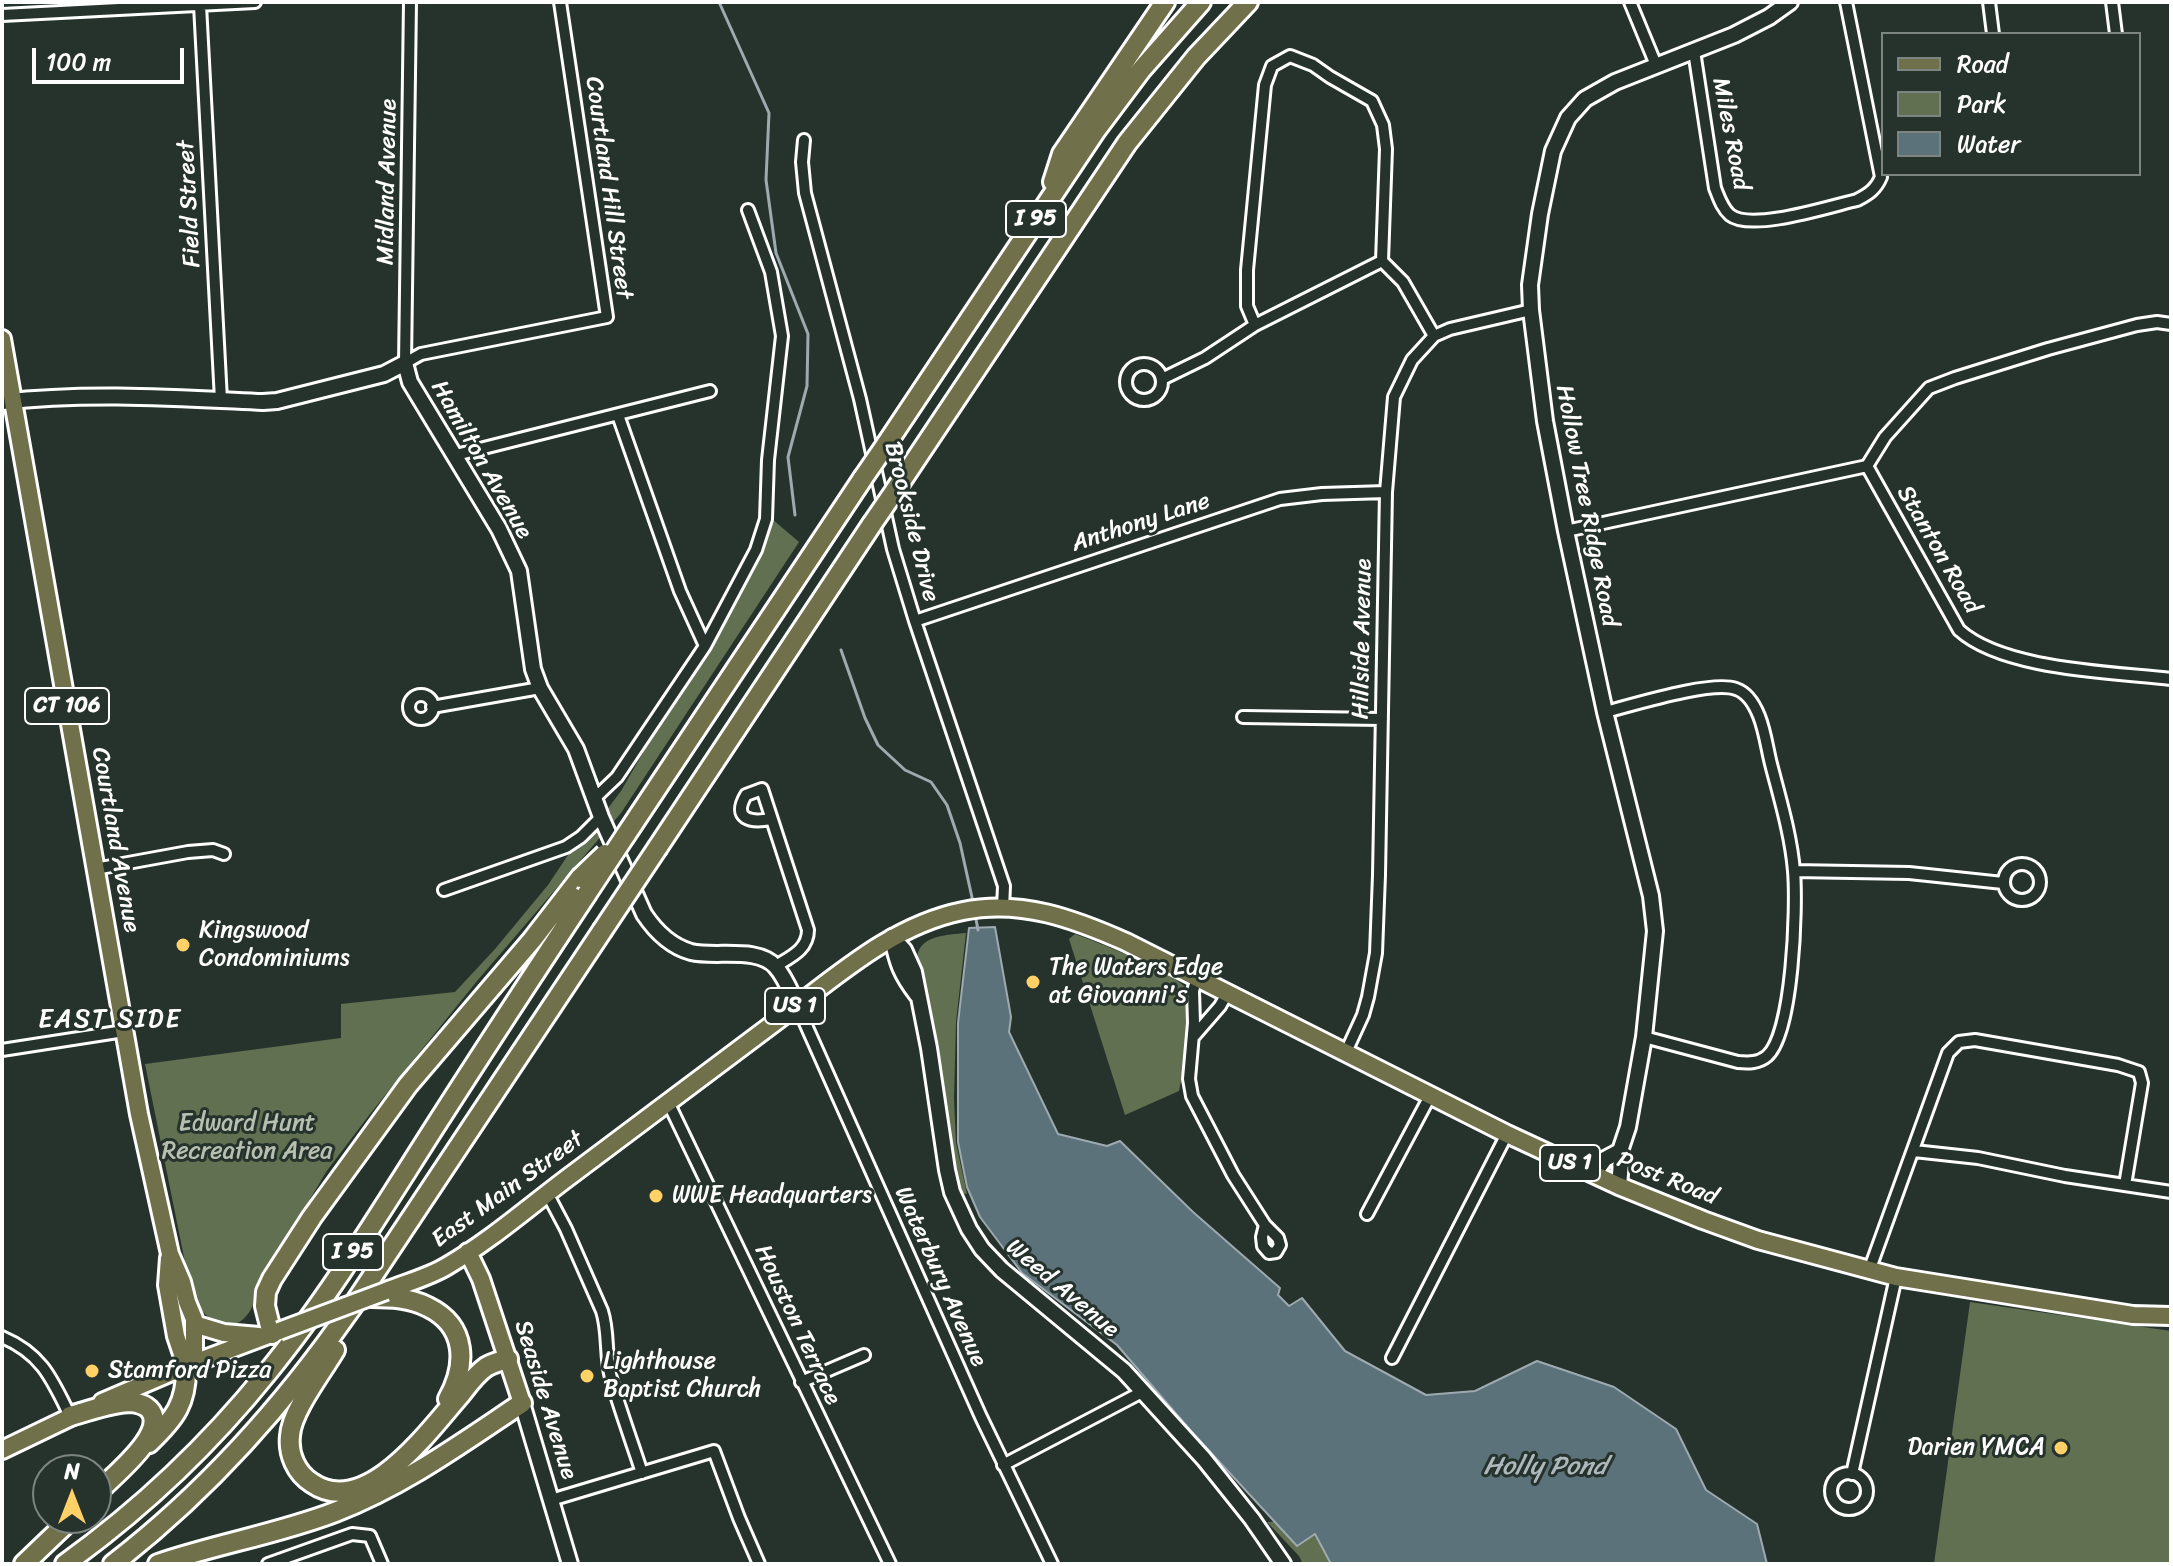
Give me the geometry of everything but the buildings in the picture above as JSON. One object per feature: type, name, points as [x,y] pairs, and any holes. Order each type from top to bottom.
[{"type":"highway","points":[[1045,205],[1062,154],[1165,2]]},
{"type":"highway","name":"I 95","points":[[65,1564],[129,1514],[193,1456],[243,1402],[289,1345],[346,1263],[583,887],[630,829],[1045,205],[1118,99],[1201,2]]},
{"type":"highway","name":"I 95","points":[[113,1564],[210,1479],[286,1396],[332,1337],[1127,143],[1196,57],[1248,2]]},
{"type":"highway","points":[[272,1334],[265,1306],[266,1292],[295,1241],[369,1135],[417,1073],[532,940],[583,887]]},
{"type":"highway","points":[[446,1166],[298,1410],[290,1430],[290,1451],[298,1470],[322,1489],[344,1492],[366,1485],[390,1469],[425,1435],[484,1368],[508,1359]]},
{"type":"highway","points":[[379,1294],[428,1306],[448,1321],[456,1335],[461,1353],[458,1377],[425,1435]]},
{"type":"highway","points":[[112,1478],[175,1416],[183,1397],[186,1366]]},
{"type":"highway","points":[[70,1416],[133,1402],[145,1406],[154,1416],[151,1434],[112,1477]]},
{"type":"highway","points":[[158,1564],[295,1526],[361,1501],[421,1469],[522,1403]]},
{"type":"highway","points":[[24,1564],[55,1534]]},
{"type":"main road","name":"Courtland Avenue","points":[[2,339],[7,401],[139,1114],[170,1254],[175,1283],[176,1336],[186,1366]]},
{"type":"main road","name":"East Main Street","points":[[2,1450],[70,1416],[186,1366],[444,1268],[501,1230],[797,1005],[892,937],[963,911],[999,908]]},
{"type":"main road","name":"Post Road","points":[[999,908],[1044,912],[1086,924],[1228,992],[1507,1134],[1619,1186],[1758,1240],[1896,1277],[2133,1315],[2171,1316]]},
{"type":"main road","name":"Seaside Avenue","points":[[468,1252],[481,1279],[522,1403]]},
{"type":"main road","name":"Courtland Avenue","points":[[175,1283],[194,1324],[194,1351],[186,1366]]},
{"type":"main road","points":[[194,1324],[224,1333],[272,1334]]},
{"type":"street","points":[[2,15],[255,2]]},
{"type":"street","name":"Midland Avenue","points":[[405,363],[410,2]]},
{"type":"street","name":"Courtland Hill Street","points":[[405,363],[421,354],[607,317],[560,2]]},
{"type":"street","points":[[1630,2],[1656,65]]},
{"type":"street","name":"Hollow Tree Ridge Road","points":[[1619,1186],[1620,1151],[1628,1127],[1644,1037],[1655,931],[1651,896],[1605,712],[1566,531],[1543,406],[1530,285],[1540,214],[1553,151],[1568,118],[1585,99],[1615,82],[1734,35],[1790,2]]},
{"type":"street","name":"Miles Road","points":[[1694,51],[1715,188],[1732,217],[1765,222],[1857,200],[1869,194],[1881,177],[1846,2]]},
{"type":"street","points":[[1989,2],[1993,32]]},
{"type":"street","points":[[2112,2],[2116,32]]},
{"type":"street","name":"Field Street","points":[[200,5],[221,400]]},
{"type":"street","points":[[1255,325],[1247,306],[1247,270],[1265,85],[1272,66],[1290,56],[1313,65],[1372,101],[1383,125],[1386,149],[1382,261],[1403,282],[1434,336],[1450,329],[1531,310]]},
{"type":"street","name":"Brookside Drive","points":[[804,140],[802,162],[805,193],[860,399],[893,549],[1004,886],[999,908]]},
{"type":"street","points":[[596,797],[617,777],[705,646],[756,550],[766,519],[768,460],[782,336],[771,272],[748,210]]},
{"type":"street","points":[[1162,379],[1205,358],[1255,325],[1382,261]]},
{"type":"street","points":[[1566,531],[1867,466],[1885,437],[1929,388],[2035,353],[2137,325],[2157,322],[2171,324]]},
{"type":"street","name":"Hillside Avenue","points":[[1346,1052],[1363,1015],[1376,953],[1386,492],[1394,397],[1412,360],[1434,336]]},
{"type":"street","name":"Hamilton Avenue","points":[[7,401],[116,395],[263,402],[285,400],[384,374],[405,363],[410,382],[499,529],[519,571],[533,669],[540,688],[576,749],[601,817],[644,914],[665,940],[690,952],[753,956],[776,966]]},
{"type":"street","points":[[456,455],[710,391]]},
{"type":"street","points":[[618,415],[680,591],[705,646]]},
{"type":"street","name":"Stanton Road","points":[[1867,466],[1959,630],[1968,639],[2014,659],[2171,679]]},
{"type":"street","name":"Anthony Lane","points":[[915,621],[1280,499],[1386,492]]},
{"type":"street","points":[[432,707],[540,688]]},
{"type":"street","points":[[1605,712],[1703,689],[1735,688],[1745,694],[1760,717],[1785,817],[1794,871],[1793,944],[1786,1007],[1780,1032],[1769,1055],[1749,1063],[1738,1062],[1644,1037]]},
{"type":"street","points":[[1243,717],[1382,719]]},
{"type":"street","points":[[444,890],[566,847],[601,817]]},
{"type":"street","points":[[771,819],[808,935],[806,944],[776,966],[797,1005]]},
{"type":"street","points":[[95,869],[188,852],[213,850],[224,854]]},
{"type":"street","points":[[1794,871],[1909,873],[2003,883]]},
{"type":"street","name":"Weed Avenue","points":[[892,937],[904,950],[914,972],[947,1170],[952,1192],[969,1229],[982,1249],[1002,1270],[1110,1359],[1142,1392],[1204,1459],[1283,1564]]},
{"type":"street","points":[[1197,977],[1193,991],[1189,1079],[1192,1096],[1219,1151],[1265,1225]]},
{"type":"street","points":[[1193,1037],[1228,992]]},
{"type":"street","name":"Waterbury Avenue","points":[[797,1005],[1003,1465],[1052,1564]]},
{"type":"street","points":[[2,1050],[124,1031]]},
{"type":"street","points":[[1869,1271],[1948,1053],[1959,1042],[1975,1040],[2118,1065],[2139,1072],[2142,1083],[2125,1185]]},
{"type":"street","points":[[1367,1214],[1430,1096]]},
{"type":"street","name":"Houston Terrace","points":[[668,1102],[890,1564]]},
{"type":"street","points":[[1392,1358],[1507,1134]]},
{"type":"street","points":[[1594,1174],[1605,1159],[1620,1151]]},
{"type":"street","points":[[1914,1151],[1978,1158],[2065,1176],[2171,1192]]},
{"type":"street","points":[[547,1193],[605,1320],[611,1378],[642,1473]]},
{"type":"street","points":[[1852,1474],[1896,1277]]},
{"type":"street","points":[[2,1337],[25,1350],[46,1369],[70,1416]]},
{"type":"street","points":[[801,1382],[864,1355]]},
{"type":"street","points":[[1003,1465],[1142,1392]]},
{"type":"street","name":"Seaside Avenue","points":[[522,1403],[570,1564]]},
{"type":"street","points":[[551,1500],[714,1451],[759,1564]]},
{"type":"street","points":[[268,1564],[352,1534],[370,1536],[382,1564]]},
{"type":"green space","name":"Edward Hunt Recreation Area","points":[[772,519],[799,542],[621,813],[477,981],[326,1172],[258,1288],[246,1316],[238,1323],[228,1325],[208,1317],[191,1292],[145,1064],[341,1038],[341,1004],[455,992],[548,885],[570,852],[590,832],[621,791],[699,655],[727,616]]},
{"type":"green space","points":[[966,933],[956,1022],[954,1099],[956,1143],[967,1194],[960,1193],[941,1096],[935,1027],[917,957],[923,944],[929,940]]},
{"type":"green space","points":[[1075,934],[1156,968],[1183,985],[1189,993],[1191,1029],[1179,1091],[1125,1115],[1069,939]]},
{"type":"green space","name":"Darien YMCA","points":[[1970,1302],[2171,1331],[2171,1564],[1934,1564]]},
{"type":"green space","points":[[1303,1521],[1346,1564],[1303,1564],[1267,1522]]},
{"type":"water","name":"Holly Pond","points":[[995,927],[1011,1017],[1009,1032],[1058,1134],[1107,1146],[1120,1141],[1193,1212],[1280,1288],[1278,1295],[1289,1306],[1302,1298],[1345,1351],[1426,1395],[1475,1391],[1537,1361],[1614,1387],[1676,1429],[1706,1490],[1757,1524],[1767,1564],[1331,1564],[1315,1534],[1297,1546],[1117,1345],[1022,1273],[980,1217],[967,1187],[958,1142],[958,1023],[969,928]]},
{"type":"waterway","points":[[719,2],[769,113],[766,180],[776,253],[808,334],[807,386],[788,457],[795,515]]},
{"type":"waterway","points":[[841,650],[878,745],[905,770],[931,782],[947,805],[960,843],[973,902]]},
{"type":"waterway","points":[[975,914],[978,930]]},
{"type":"place","name":"Kingswood Condominiums","points":[[183,945]]},
{"type":"place","name":"The Waters Edge at Giovanni's","points":[[1033,982]]},
{"type":"place","name":"WWE Headquarters","points":[[656,1196]]},
{"type":"place","name":"Stamford Pizza","points":[[92,1371]]},
{"type":"place","name":"Lighthouse Baptist Church","points":[[587,1376]]},
{"type":"place","name":"Darien YMCA","points":[[2061,1448]]},
{"type":"district","name":"EAST SIDE","points":[[110,1020]]}]
